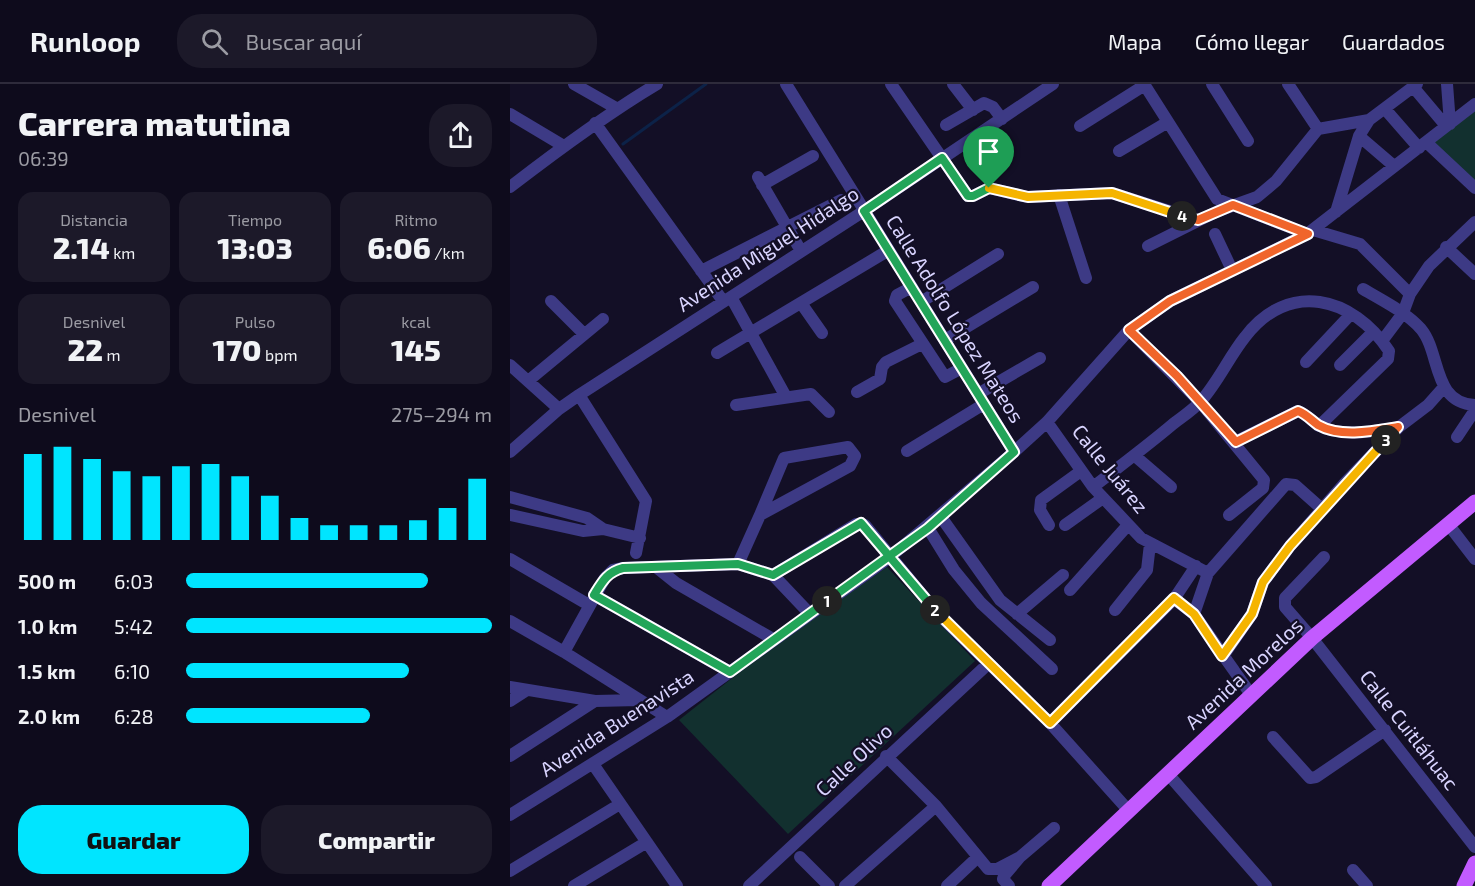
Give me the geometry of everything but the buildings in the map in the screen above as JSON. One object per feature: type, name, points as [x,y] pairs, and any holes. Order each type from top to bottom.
[{"type":"main road","name":"Avenida Morelos","points":[[1049,886],[1312,638],[1475,502]]},
{"type":"main road","points":[[1464,886],[1475,863]]},
{"type":"street","points":[[574,84],[616,108]]},
{"type":"street","points":[[512,184],[562,145],[643,88],[657,84]]},
{"type":"street","name":"Calle Adolfo López Mateos","points":[[786,84],[1014,452]]},
{"type":"street","points":[[891,84],[970,197],[989,188],[1028,197],[1112,193],[1198,220]]},
{"type":"street","points":[[953,84],[973,110]]},
{"type":"street","name":"Avenida Miguel Hidalgo","points":[[510,452],[559,409],[579,395],[864,211],[1053,84]]},
{"type":"street","points":[[1212,84],[1248,141]]},
{"type":"street","points":[[1288,84],[1318,129]]},
{"type":"street","points":[[1446,84],[1448,125]]},
{"type":"street","points":[[1080,126],[1145,85],[1217,199],[1310,232],[1360,244],[1410,294]]},
{"type":"street","points":[[1336,212],[1359,136],[1369,120],[1411,87],[1448,125]]},
{"type":"street","points":[[946,125],[984,103],[989,104],[1002,119]]},
{"type":"street","name":"Avenida Buenavista","points":[[510,815],[667,717],[928,528],[1047,422],[1129,330],[1170,301],[1310,232],[1475,104]]},
{"type":"street","points":[[1384,109],[1422,145],[1475,188]]},
{"type":"street","points":[[510,114],[562,145]]},
{"type":"street","points":[[1148,246],[1198,220],[1257,197],[1276,181],[1318,129],[1369,120]]},
{"type":"street","points":[[1119,151],[1168,122]]},
{"type":"street","points":[[595,123],[701,271],[727,299],[751,333],[786,397]]},
{"type":"street","points":[[1359,136],[1394,166]]},
{"type":"street","points":[[801,251],[760,181],[813,156]]},
{"type":"street","points":[[1059,195],[1086,278]]},
{"type":"street","points":[[701,271],[841,200]]},
{"type":"street","points":[[1382,341],[1402,313],[1410,294],[1446,248],[1475,222]]},
{"type":"street","points":[[1215,234],[1232,270]]},
{"type":"street","points":[[1446,248],[1475,274]]},
{"type":"street","points":[[717,353],[889,250]]},
{"type":"street","points":[[921,302],[998,254]]},
{"type":"street","points":[[912,287],[897,295],[895,301],[945,377],[962,368]]},
{"type":"street","points":[[945,340],[1033,287]]},
{"type":"street","points":[[1363,289],[1402,313],[1424,333],[1444,387],[1464,404],[1475,405]]},
{"type":"street","points":[[551,301],[584,334]]},
{"type":"street","points":[[1093,487],[1135,456],[1200,402],[1246,336],[1271,312],[1295,303],[1323,301],[1339,306],[1373,332],[1389,351],[1388,358],[1319,426]]},
{"type":"street","points":[[801,303],[822,333]]},
{"type":"street","points":[[1306,362],[1351,314]]},
{"type":"street","points":[[528,381],[603,319]]},
{"type":"street","points":[[1129,330],[1236,442],[1266,484],[1229,515]]},
{"type":"street","points":[[1340,365],[1373,332]]},
{"type":"street","points":[[857,392],[880,379],[882,367],[886,362],[922,344]]},
{"type":"street","points":[[907,451],[1040,358]]},
{"type":"street","points":[[510,365],[559,409]]},
{"type":"street","points":[[1222,656],[1252,614],[1263,582],[1322,509],[1398,427],[1428,405],[1444,387]]},
{"type":"street","points":[[736,405],[811,394],[829,412]]},
{"type":"street","points":[[579,395],[646,501],[636,553]]},
{"type":"street","points":[[1457,437],[1475,410]]},
{"type":"street","points":[[1236,442],[1293,412],[1302,412],[1319,426],[1362,433],[1398,427]]},
{"type":"street","name":"Calle Juárez","points":[[1047,422],[1093,487],[1128,525],[1150,544],[1208,573]]},
{"type":"street","points":[[738,564],[784,458],[848,447],[853,450],[855,456],[850,466],[760,515]]},
{"type":"street","points":[[1135,456],[1170,487]]},
{"type":"street","points":[[1049,525],[1040,510],[1041,500],[1081,471]]},
{"type":"street","points":[[1194,614],[1208,573],[1286,484],[1295,485],[1322,509]]},
{"type":"street","points":[[510,497],[587,518],[603,529]]},
{"type":"street","points":[[1065,525],[1103,498]]},
{"type":"street","points":[[511,514],[583,531],[603,529],[640,538]]},
{"type":"street","points":[[941,517],[994,594],[1050,640]]},
{"type":"street","points":[[773,575],[856,524],[865,525],[938,614],[1050,723],[1129,811]]},
{"type":"street","points":[[1448,524],[1475,559]]},
{"type":"street","points":[[1070,590],[1128,525]]},
{"type":"street","points":[[928,528],[954,570],[981,603],[1052,669]]},
{"type":"street","points":[[1115,610],[1147,570],[1150,544]]},
{"type":"street","name":"Calle Cuitláhuac","points":[[1324,557],[1283,603],[1475,847]]},
{"type":"street","points":[[510,559],[730,672]]},
{"type":"street","points":[[564,652],[604,578],[613,570],[623,568],[738,564],[773,575],[810,614]]},
{"type":"street","points":[[1050,723],[1174,598],[1196,566]]},
{"type":"street","points":[[656,567],[676,583],[773,639]]},
{"type":"street","points":[[1017,614],[1063,575]]},
{"type":"street","points":[[1174,598],[1194,614],[1252,696]]},
{"type":"street","points":[[510,621],[667,717]]},
{"type":"street","name":"Calle Olivo","points":[[749,886],[886,756],[988,664]]},
{"type":"street","points":[[510,687],[595,701],[640,700]]},
{"type":"street","points":[[510,701],[526,690]]},
{"type":"street","points":[[510,756],[595,701]]},
{"type":"street","points":[[1273,736],[1310,778],[1316,777],[1385,730]]},
{"type":"street","points":[[886,756],[936,806],[984,866],[992,870],[1020,857],[1054,828]]},
{"type":"street","points":[[593,764],[677,886]]},
{"type":"street","points":[[1168,774],[1266,886]]},
{"type":"street","points":[[510,871],[620,804]]},
{"type":"street","points":[[845,886],[936,806]]},
{"type":"street","points":[[578,885],[647,842]]},
{"type":"street","points":[[947,886],[978,856]]},
{"type":"street","points":[[800,857],[829,886]]},
{"type":"street","points":[[1006,883],[1020,857]]},
{"type":"street","points":[[1353,870],[1367,886]]},
{"type":"green space","points":[[1475,104],[1475,182],[1427,142]]},
{"type":"green space","points":[[887,567],[975,661],[788,834],[679,720],[764,653]]},
{"type":"waterway","points":[[623,144],[706,84]]},
{"type":"route","points":[[989,188],[968,196],[942,158],[864,211],[1014,452],[935,522],[890,557],[730,672],[594,595],[604,578],[613,570],[623,568],[738,564],[773,575],[861,523],[865,525],[890,557],[938,614],[1050,723],[1174,598],[1194,614],[1222,656],[1246,625],[1263,582],[1290,546],[1398,427],[1362,433],[1333,429],[1319,426],[1298,411],[1236,442],[1177,376],[1129,330],[1170,301],[1308,234],[1233,205],[1198,220],[1112,193],[1028,197],[989,188]]}]
